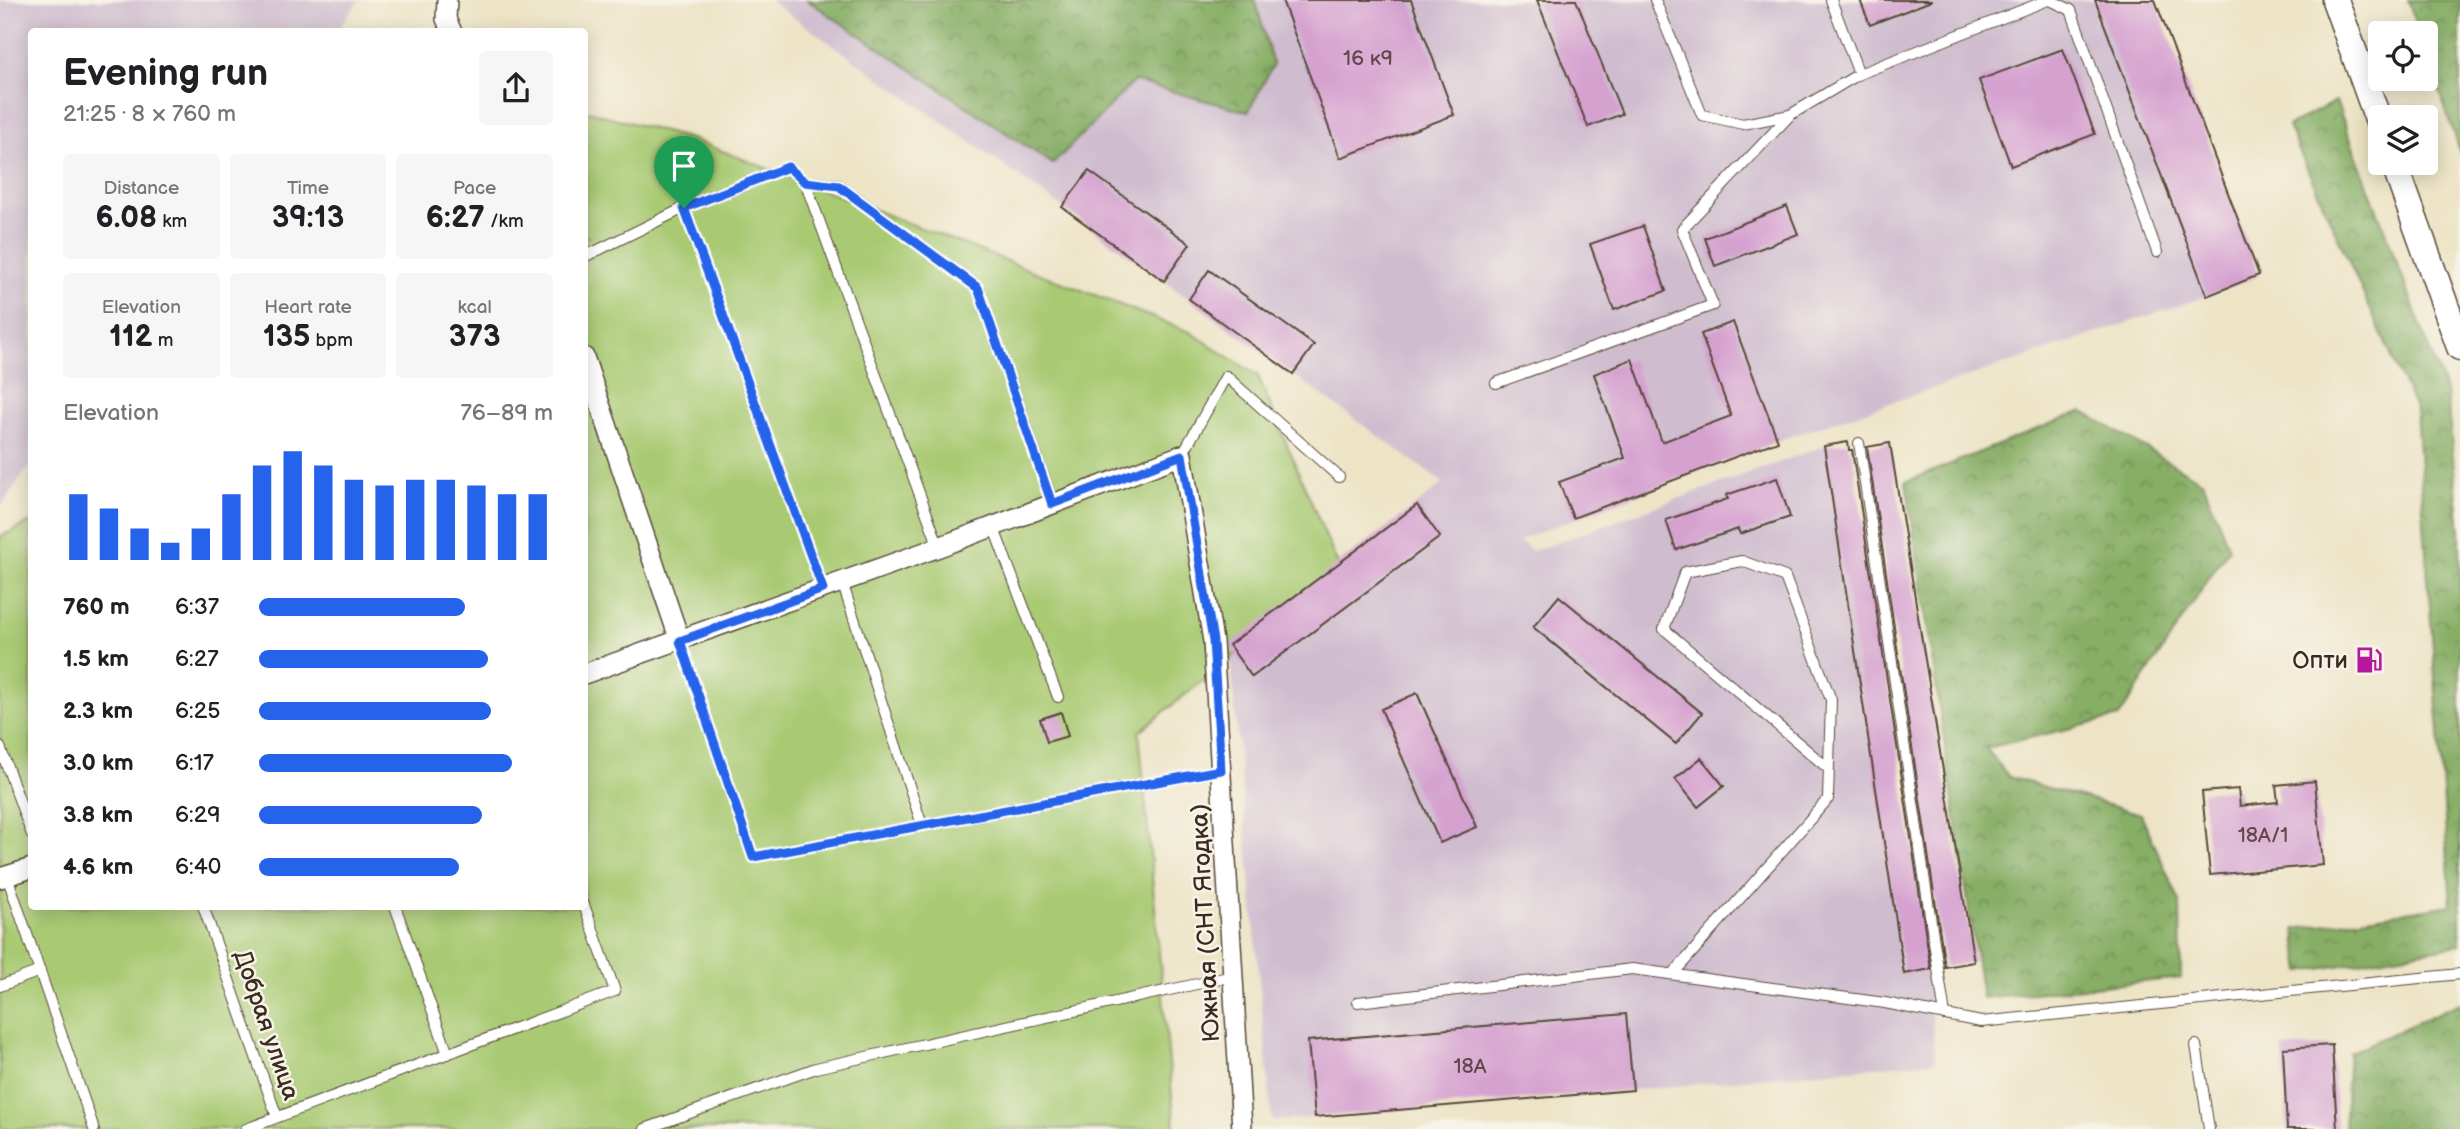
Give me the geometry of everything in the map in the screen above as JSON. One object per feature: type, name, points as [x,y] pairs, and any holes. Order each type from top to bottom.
[{"type":"main road","points":[[2335,0],[2373,105]]},
{"type":"main road","points":[[2398,175],[2460,346]]},
{"type":"street","points":[[447,0],[446,19],[450,28]]},
{"type":"street","points":[[588,369],[680,641]]},
{"type":"street","points":[[588,673],[939,547],[1182,455]]},
{"type":"street","name":"Южная (СНТ Ягодка)","points":[[1182,455],[1213,641],[1242,1129]]},
{"type":"street","points":[[4,877],[28,869]]},
{"type":"lane","points":[[1655,0],[1702,115],[1743,124],[1790,115]]},
{"type":"lane","points":[[1831,0],[1859,74]]},
{"type":"lane","points":[[1496,383],[1713,305],[1682,229],[1790,115],[1859,74],[2049,0],[2071,10],[2157,252]]},
{"type":"lane","points":[[588,255],[684,208],[788,167],[805,182],[939,547]]},
{"type":"lane","points":[[805,182],[839,186],[978,288],[1052,504]]},
{"type":"lane","points":[[684,208],[833,585],[922,825]]},
{"type":"lane","points":[[1182,455],[1226,376],[1339,477]]},
{"type":"lane","points":[[1859,443],[1945,1014]]},
{"type":"lane","points":[[993,526],[1058,697]]},
{"type":"lane","points":[[1673,974],[1828,799],[1829,769],[1831,700],[1785,577],[1742,561],[1685,572],[1664,629],[1829,769]]},
{"type":"lane","points":[[680,641],[753,857],[1221,770]]},
{"type":"lane","points":[[0,747],[28,824]]},
{"type":"lane","points":[[4,877],[40,971],[94,1129]]},
{"type":"lane","name":"Добрая улица","points":[[204,910],[277,1117]]},
{"type":"lane","points":[[396,910],[447,1054]]},
{"type":"lane","points":[[246,1129],[615,991],[586,910]]},
{"type":"lane","points":[[1358,1002],[1632,969],[1885,1003],[1981,1022],[2460,974]]},
{"type":"lane","points":[[0,986],[40,971]]},
{"type":"lane","points":[[645,1129],[816,1068],[1233,976]]},
{"type":"lane","points":[[2196,1045],[2209,1129]]},
{"type":"shaded area","points":[[0,0],[359,0],[339,28],[28,28],[28,468],[0,508]]},
{"type":"shaded area","points":[[769,0],[2155,0],[2259,275],[2207,296],[1777,441],[1519,540],[1533,551],[1824,446],[1903,973],[1928,970],[1935,1061],[1272,1121],[1229,645],[1443,483],[1062,207]]},
{"type":"green space","points":[[807,0],[1255,0],[1273,65],[1248,112],[1134,81],[1053,164]]},
{"type":"green space","points":[[2408,0],[2460,0],[2460,153],[2438,87],[2438,21],[2415,21]]},
{"type":"green space","points":[[2336,101],[2447,395],[2460,532],[2460,945],[2301,972],[2295,929],[2451,905],[2416,411],[2288,126]]},
{"type":"green space","points":[[588,111],[694,140],[1190,332],[1258,376],[1340,570],[1139,732],[1175,1129],[0,1129],[0,537],[28,523],[28,910],[588,910]]},
{"type":"green space","points":[[2082,411],[2203,482],[2229,548],[2119,717],[1986,748],[2009,777],[2141,814],[2180,902],[2181,978],[1982,998],[1906,482]]},
{"type":"green space","points":[[2460,1003],[2460,1129],[2344,1129],[2349,1053]]},
{"type":"building","points":[[1282,0],[1411,0],[1454,115],[1340,158]]},
{"type":"building","points":[[1537,0],[1576,0],[1622,114],[1588,127]]},
{"type":"building","points":[[1860,0],[1931,0],[1931,1],[1870,25]]},
{"type":"building","points":[[2095,0],[2155,0],[2259,275],[2207,296]]},
{"type":"building","points":[[2063,49],[2095,134],[2011,166],[1979,80]]},
{"type":"building","points":[[1089,171],[1190,244],[1164,281],[1062,207]]},
{"type":"building","points":[[1787,206],[1798,234],[1715,266],[1705,238]]},
{"type":"building","points":[[1643,226],[1666,291],[1614,310],[1590,244]]},
{"type":"building","points":[[1209,270],[1314,345],[1293,374],[1189,299]]},
{"type":"building","points":[[1733,322],[1778,441],[1573,518],[1559,482],[1625,458],[1594,374],[1632,359],[1662,442],[1731,416],[1701,334]]},
{"type":"building","points":[[1848,442],[1849,450],[1852,450],[1931,969],[1904,974],[1824,446]]},
{"type":"building","points":[[1890,443],[1974,962],[1945,967],[1867,447]]},
{"type":"building","points":[[1777,478],[1790,517],[1740,534],[1738,529],[1676,550],[1666,520],[1728,499],[1726,495]]},
{"type":"building","points":[[1417,505],[1440,537],[1252,677],[1229,645]]},
{"type":"building","points":[[1559,596],[1702,713],[1676,744],[1533,627]]},
{"type":"building","points":[[1417,693],[1477,827],[1440,843],[1381,709]]},
{"type":"building","points":[[1061,712],[1068,736],[1047,742],[1040,719]]},
{"type":"building","points":[[1701,758],[1724,786],[1698,807],[1675,779]]},
{"type":"building","points":[[2315,781],[2323,865],[2210,875],[2202,792],[2238,789],[2240,806],[2278,802],[2276,785]]},
{"type":"building","points":[[1626,1014],[1633,1090],[1315,1117],[1308,1041]]},
{"type":"building","points":[[2332,1045],[2337,1129],[2287,1129],[2283,1048]]},
{"type":"place","name":"Опти","points":[[2369,660]]},
{"type":"route","points":[[788,167],[805,182],[839,186],[978,288],[1052,504],[1182,455],[1213,641],[1221,770],[753,857],[680,641],[823,589],[684,208],[788,167]]}]
